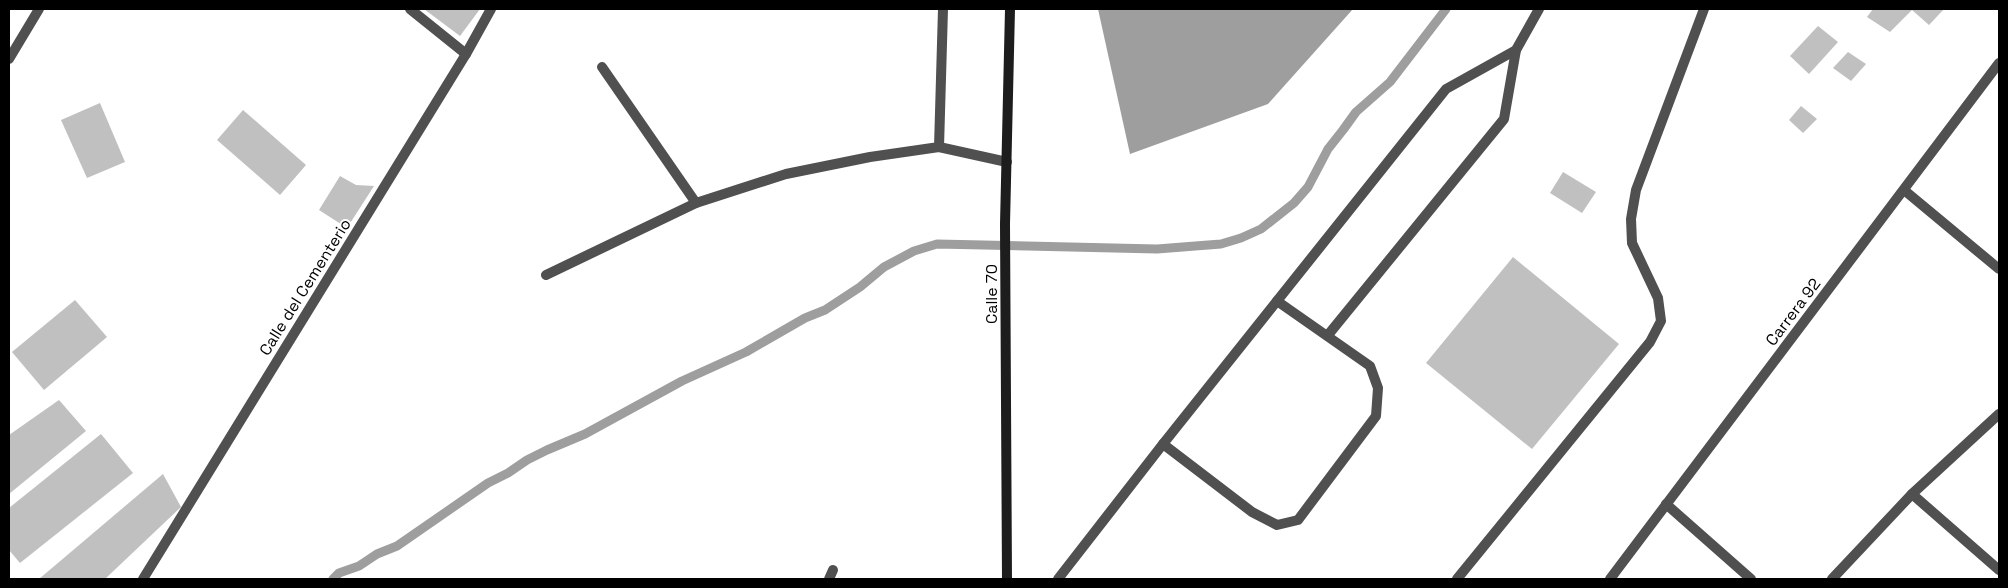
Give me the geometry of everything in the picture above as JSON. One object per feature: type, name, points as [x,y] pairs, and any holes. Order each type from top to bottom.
[{"type":"street","points":[[9,59],[39,9]]},
{"type":"street","points":[[410,9],[466,54]]},
{"type":"street","name":"Calle del Cementerio","points":[[143,579],[466,54],[491,9]]},
{"type":"street","points":[[939,147],[943,9]]},
{"type":"street","name":"Calle 70","points":[[1007,579],[1005,224],[1010,9]]},
{"type":"street","points":[[1328,335],[1504,119],[1516,50],[1539,9]]},
{"type":"street","points":[[1457,579],[1650,342],[1661,321],[1658,298],[1632,243],[1630,219],[1636,190],[1704,9]]},
{"type":"street","points":[[1058,579],[1446,89],[1516,50]]},
{"type":"street","points":[[602,67],[696,203]]},
{"type":"street","name":"Carrera 92","points":[[1610,579],[1997,70]]},
{"type":"street","points":[[546,275],[696,203],[786,174],[870,157],[939,147],[1007,162]]},
{"type":"street","points":[[1904,190],[1999,269]]},
{"type":"street","points":[[1163,444],[1252,512],[1277,525],[1298,520],[1376,416],[1378,388],[1370,366],[1277,301]]},
{"type":"street","points":[[1832,579],[1912,494],[1998,418]]},
{"type":"street","points":[[1912,494],[1999,570]]},
{"type":"street","points":[[1666,504],[1751,579]]},
{"type":"shaded area","points":[[1098,9],[1353,9],[1268,104],[1130,154]]},
{"type":"building","points":[[424,9],[480,9],[460,36]]},
{"type":"building","points":[[1873,9],[1944,9],[1929,25],[1912,10],[1890,32],[1867,17]]},
{"type":"building","points":[[1818,26],[1838,42],[1809,74],[1790,56]]},
{"type":"building","points":[[1848,52],[1866,64],[1851,81],[1833,68]]},
{"type":"building","points":[[100,103],[125,162],[87,178],[61,120]]},
{"type":"building","points":[[1801,106],[1817,119],[1803,133],[1789,120]]},
{"type":"building","points":[[243,110],[306,165],[280,195],[217,140]]},
{"type":"building","points":[[1563,172],[1596,192],[1582,213],[1550,193]]},
{"type":"building","points":[[340,176],[356,185],[374,186],[347,228],[319,210]]},
{"type":"building","points":[[1513,257],[1619,344],[1532,449],[1426,363]]},
{"type":"building","points":[[75,300],[107,337],[44,390],[12,352]]},
{"type":"building","points":[[59,400],[86,431],[9,494],[9,435]]},
{"type":"building","points":[[101,434],[133,473],[20,563],[9,550],[9,508]]},
{"type":"building","points":[[163,474],[181,507],[105,579],[39,579]]},
{"type":"waterway","points":[[333,579],[339,573],[359,566],[377,554],[397,546],[488,483],[508,473],[527,460],[585,434],[682,381],[746,352],[805,318],[825,310],[860,287],[884,267],[914,251],[937,244],[1157,249],[1221,244],[1261,229],[1294,203],[1308,187],[1328,149],[1356,112],[1390,82],[1446,9]]}]
